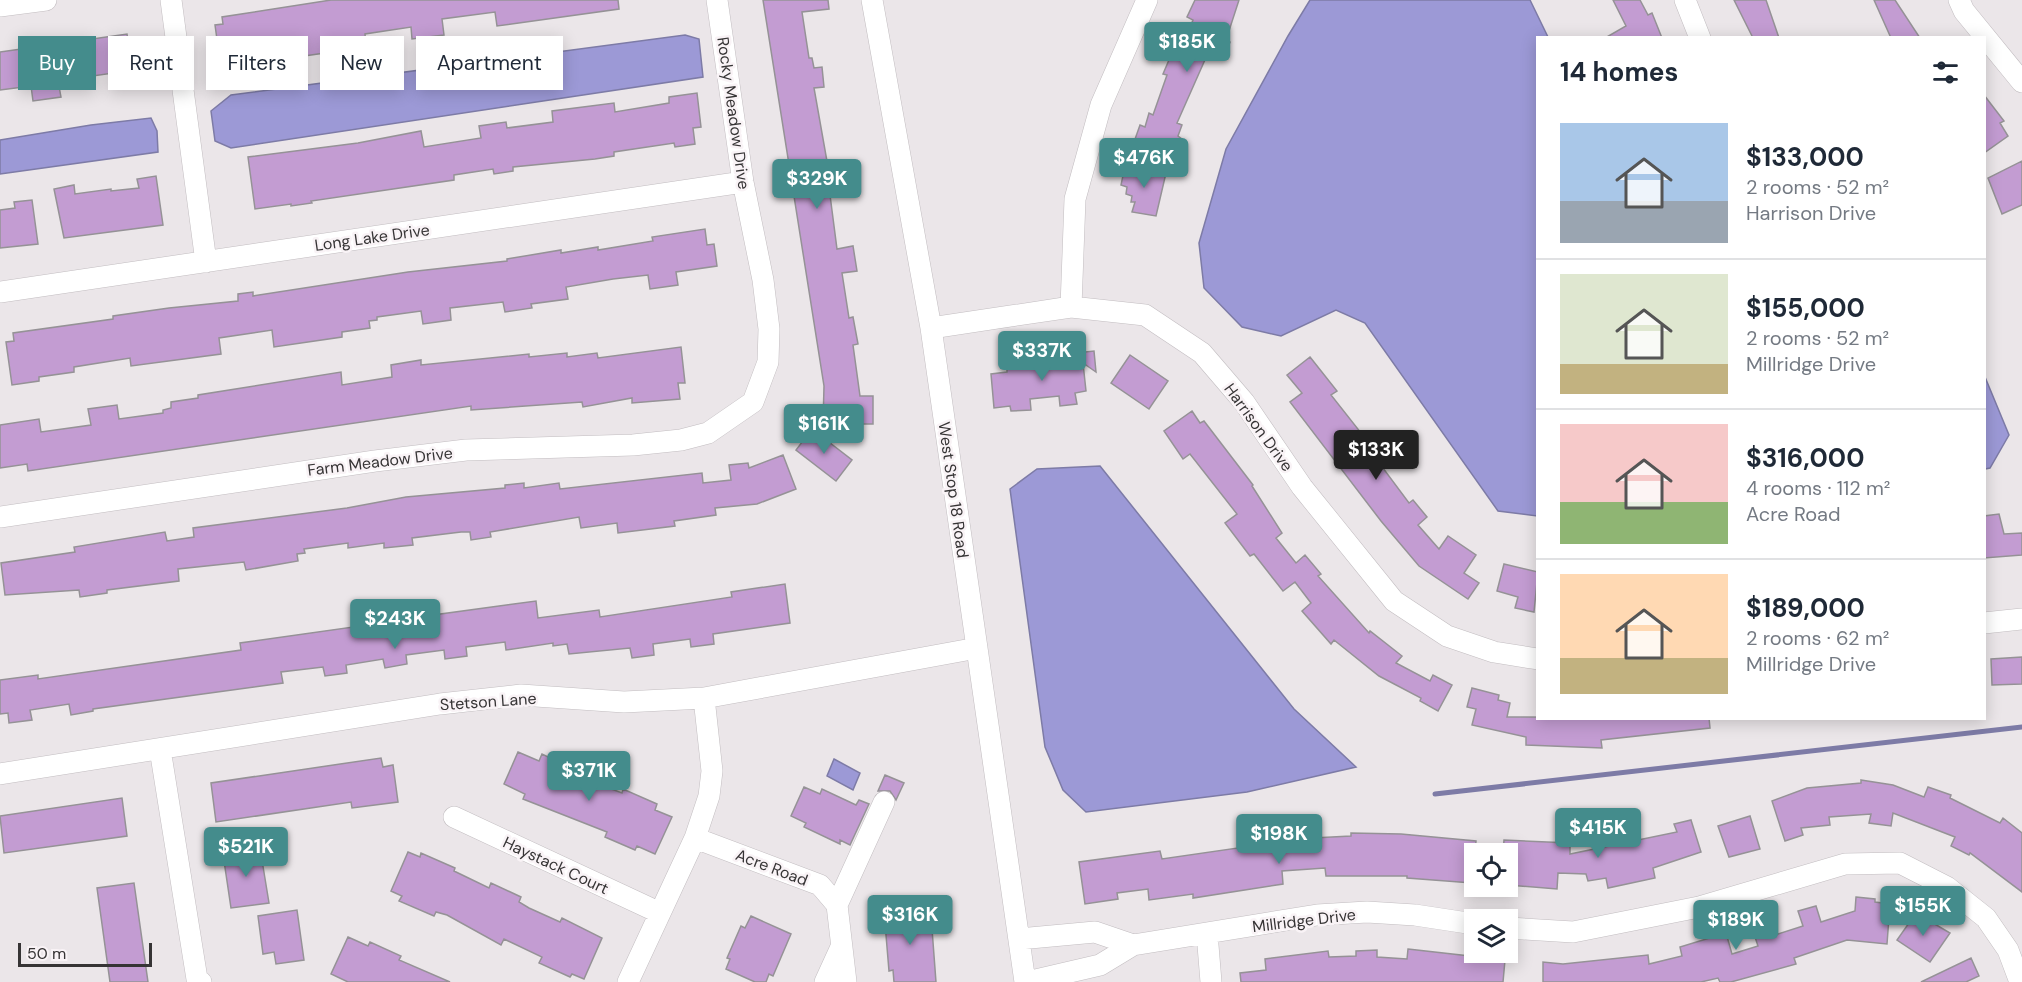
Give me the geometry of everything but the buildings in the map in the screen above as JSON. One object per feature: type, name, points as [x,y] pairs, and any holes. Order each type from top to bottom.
[{"type":"street","points":[[0,6],[46,0]]},
{"type":"street","points":[[171,0],[206,262]]},
{"type":"street","name":"Rocky Meadow Drive","points":[[717,0],[743,182],[763,280],[769,329],[768,362],[753,402]]},
{"type":"street","name":"West Stop 18 Road","points":[[872,0],[931,328],[1026,982]]},
{"type":"street","points":[[1071,307],[1075,199],[1101,105],[1147,0]]},
{"type":"street","points":[[1685,0],[1699,36]]},
{"type":"street","points":[[1959,0],[1964,11],[1984,36]]},
{"type":"street","points":[[1986,38],[2022,82]]},
{"type":"street","name":"Long Lake Drive","points":[[0,292],[743,182]]},
{"type":"street","name":"Harrison Drive","points":[[931,328],[1071,307],[1145,315],[1202,353],[1244,402],[1302,487],[1394,601],[1447,636],[1494,652],[1536,659]]},
{"type":"street","name":"Farm Meadow Drive","points":[[0,517],[375,460],[466,450],[633,445],[681,441],[708,433],[753,402]]},
{"type":"street","points":[[1986,623],[2022,619]]},
{"type":"street","name":"Stetson Lane","points":[[0,774],[440,704],[521,695],[624,702],[704,698],[977,648]]},
{"type":"street","points":[[628,982],[658,912],[695,838],[709,796],[712,771],[704,698]]},
{"type":"street","points":[[160,749],[197,979],[201,982]]},
{"type":"street","points":[[846,982],[837,904],[884,802]]},
{"type":"street","name":"Haystack Court","points":[[454,817],[658,912]]},
{"type":"street","name":"Acre Road","points":[[695,838],[820,885],[837,904]]},
{"type":"street","points":[[1518,928],[1573,932],[1699,907],[1845,864],[1900,863],[1947,887],[1986,918],[2008,950],[2020,982]]},
{"type":"street","name":"Millridge Drive","points":[[1026,982],[1100,965],[1134,945],[1317,915],[1367,912],[1415,915],[1464,922]]},
{"type":"street","name":"Millridge Drive","points":[[1019,939],[1095,932],[1134,945]]},
{"type":"street","points":[[1207,933],[1211,982]]},
{"type":"street","points":[[825,982],[841,946]]},
{"type":"shaded area","points":[[1310,0],[1530,0],[1548,36],[1536,36],[1536,516],[1498,511],[1365,323],[1336,310],[1281,336],[1242,327],[1204,288],[1199,243],[1226,149]]},
{"type":"shaded area","points":[[685,35],[699,39],[703,77],[231,148],[215,141],[211,111],[231,95],[269,90],[308,90],[308,85],[320,83],[320,90],[404,90],[404,72],[416,71],[416,90],[563,90],[563,51]]},
{"type":"shaded area","points":[[151,118],[157,131],[158,152],[0,174],[0,140]]},
{"type":"shaded area","points":[[1986,379],[2009,435],[1990,468],[1986,469]]},
{"type":"shaded area","points":[[1100,466],[1294,709],[1356,767],[1247,792],[1086,812],[1063,790],[1045,747],[1010,489],[1037,469]]},
{"type":"shaded area","points":[[834,759],[860,773],[853,790],[827,776]]},
{"type":"waterway","points":[[1435,794],[2022,727]]}]
